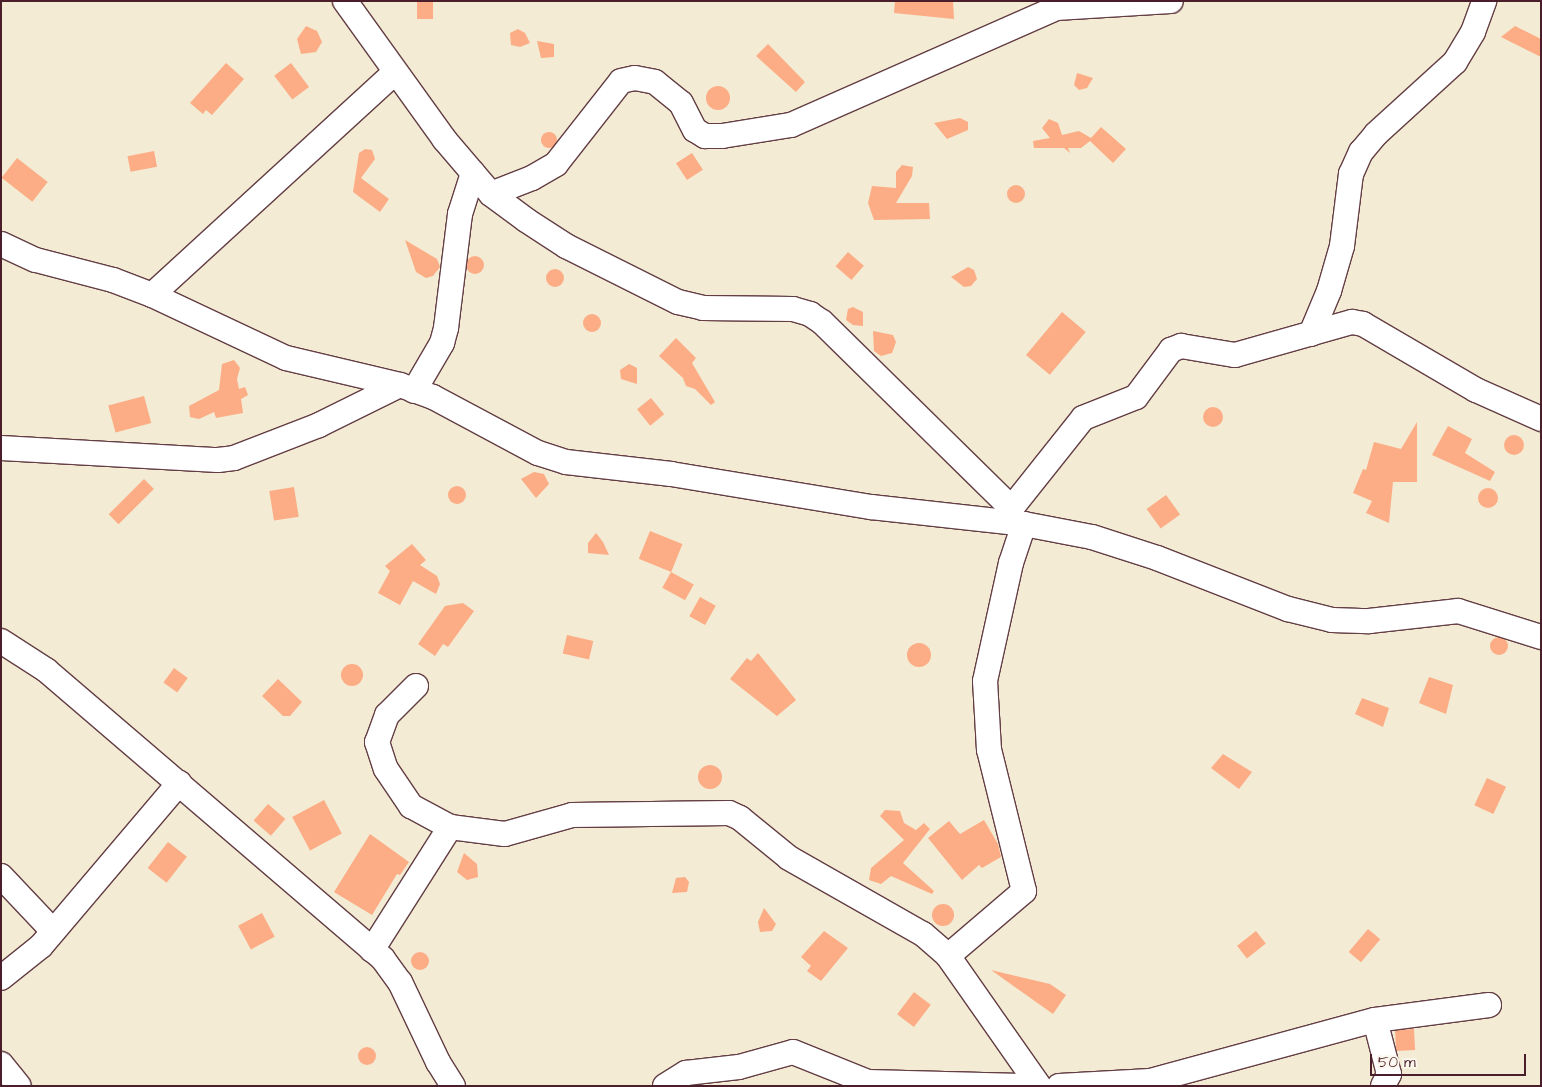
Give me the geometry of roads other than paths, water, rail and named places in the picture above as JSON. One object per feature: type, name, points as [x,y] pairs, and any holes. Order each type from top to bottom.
[{"type":"street","points":[[344,1],[394,73],[491,194],[566,246],[678,302],[704,308],[793,310],[810,314],[822,322],[1012,518]]},
{"type":"street","points":[[491,194],[532,178],[556,164],[622,81],[635,78],[655,82],[681,103],[695,130],[705,136],[722,136],[791,124],[1056,8],[1171,1]]},
{"type":"street","points":[[1311,334],[1329,291],[1342,246],[1351,174],[1361,152],[1455,62],[1474,32],[1484,1]]},
{"type":"street","points":[[152,295],[394,73]]},
{"type":"street","points":[[1,448],[218,460],[234,458],[407,388],[442,343],[446,328],[460,214],[473,173]]},
{"type":"street","points":[[1,244],[36,260],[113,280],[152,295],[286,358],[407,388],[470,415],[538,453],[566,462],[671,474],[871,508],[1012,518],[1092,537],[1158,558],[1288,609],[1332,620],[1369,621],[1458,611],[1541,636]]},
{"type":"street","points":[[948,956],[1024,891],[989,750],[985,681],[1011,563],[1012,518],[1083,418],[1136,397],[1171,350],[1182,346],[1235,355],[1352,322],[1363,324],[1476,390],[1541,419]]},
{"type":"street","points":[[1,641],[46,670],[372,950],[400,982],[438,1062],[453,1086]]},
{"type":"street","points":[[416,686],[386,715],[377,742],[386,769],[411,806],[450,827],[505,834],[572,815],[729,813],[740,818],[789,858],[923,934],[948,956],[1039,1086]]},
{"type":"street","points":[[1,978],[41,946],[178,783]]},
{"type":"street","points":[[372,950],[450,827]]},
{"type":"street","points":[[1,876],[53,930]]},
{"type":"street","points":[[1059,1086],[1150,1081],[1375,1020],[1489,1005]]},
{"type":"street","points":[[1375,1020],[1388,1074],[1383,1086]]},
{"type":"street","points":[[665,1086],[686,1073],[739,1067],[793,1052],[868,1082],[950,1082],[1022,1086]]},
{"type":"street","points":[[1,1064],[19,1086]]}]
